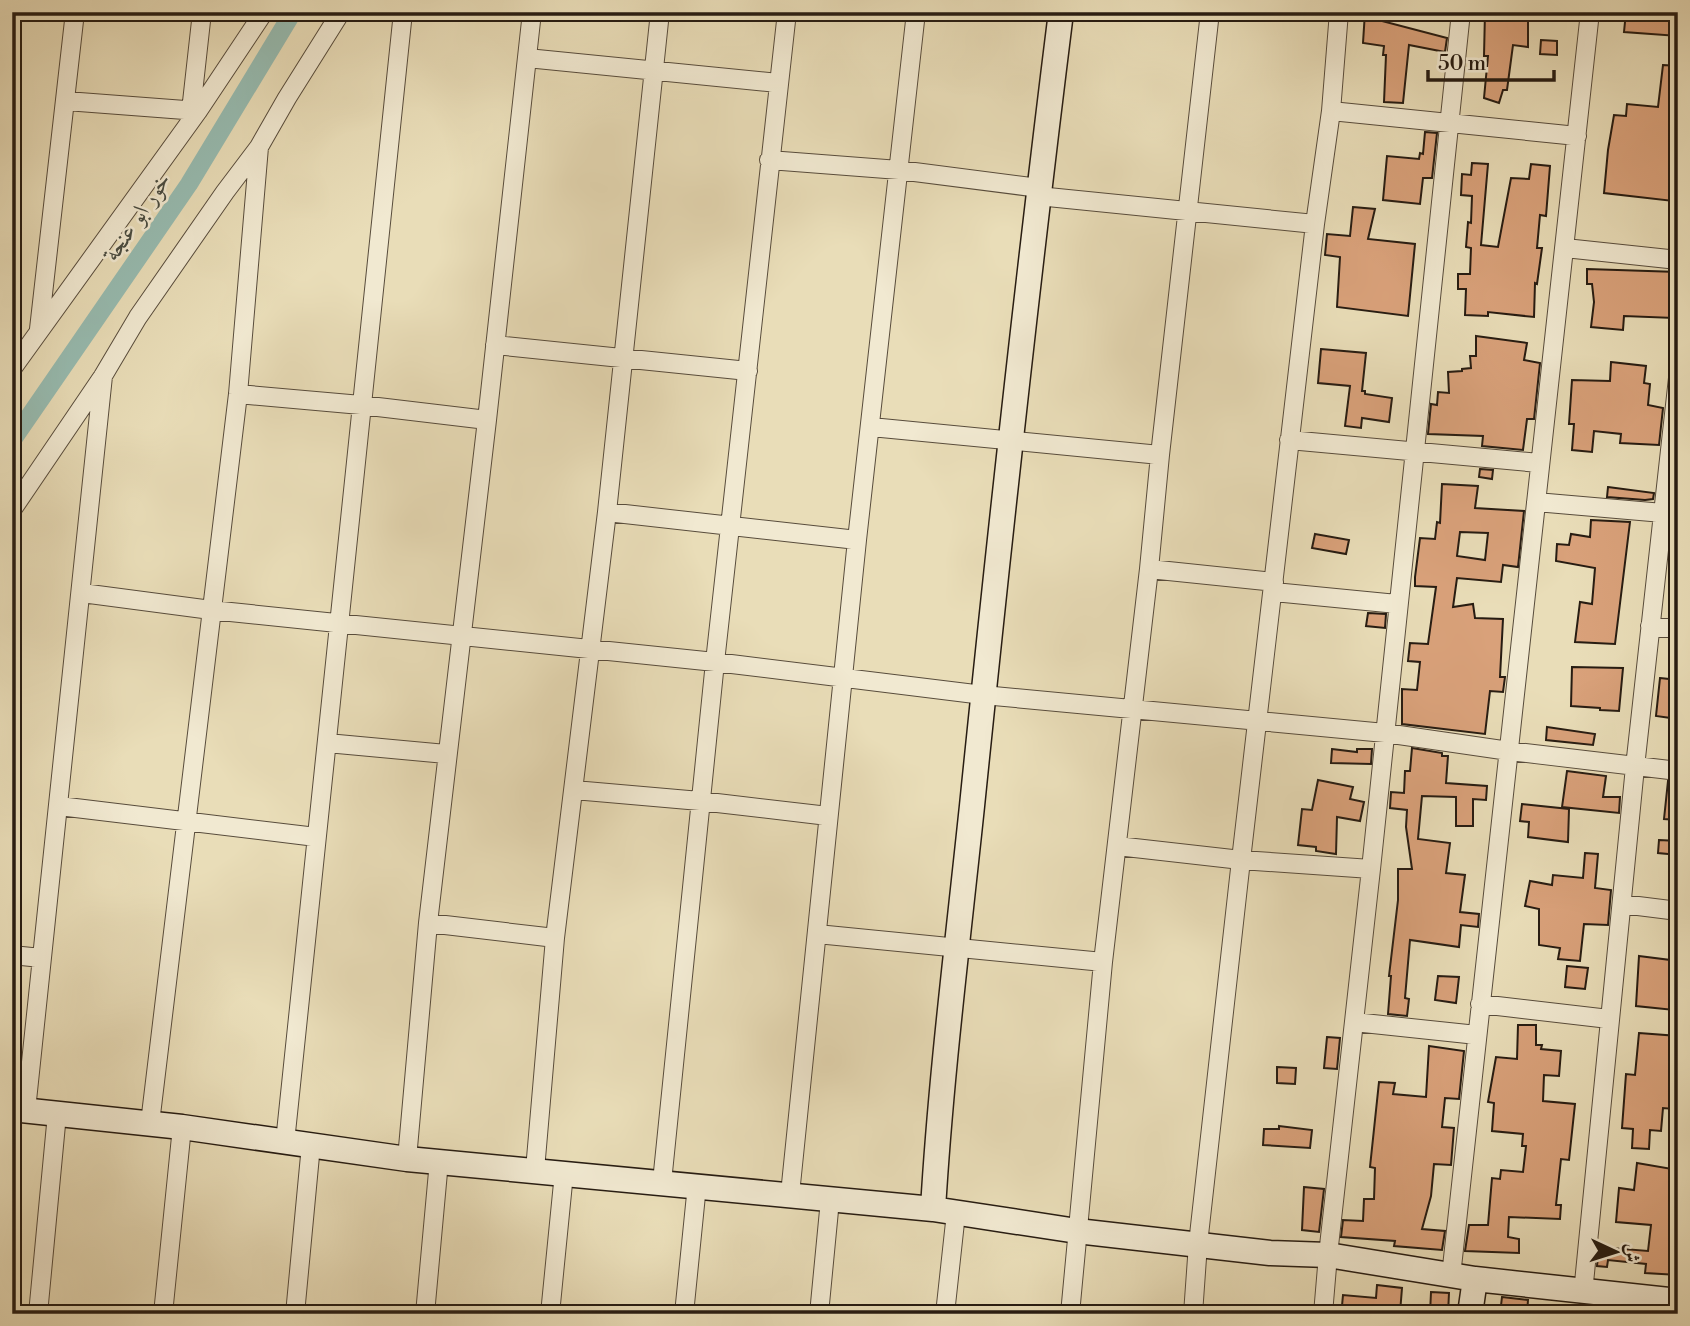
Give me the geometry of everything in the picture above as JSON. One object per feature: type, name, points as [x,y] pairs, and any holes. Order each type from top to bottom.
[{"type":"street","points":[[38,332],[75,12]]},
{"type":"street","points":[[194,111],[202,12]]},
{"type":"street","points":[[12,369],[264,12]]},
{"type":"street","points":[[12,510],[103,376],[138,317],[259,147],[286,98],[341,12]]},
{"type":"street","points":[[285,1142],[402,12]]},
{"type":"street","points":[[407,1159],[446,754],[487,420],[532,12]]},
{"type":"street","points":[[535,1170],[555,938],[607,512],[660,12]]},
{"type":"street","points":[[662,1182],[700,801],[787,12]]},
{"type":"street","points":[[790,1194],[857,540],[916,12]]},
{"type":"street","points":[[945,1314],[944,1211],[939,1116],[1011,441],[1061,12]]},
{"type":"street","points":[[1070,1314],[1103,962],[1210,12]]},
{"type":"street","points":[[1193,1314],[1198,1244],[1256,722],[1315,224],[1331,111],[1339,12]]},
{"type":"street","points":[[1324,1314],[1328,1255],[1461,12]]},
{"type":"street","points":[[1470,1314],[1463,1277],[1477,1035],[1590,12]]},
{"type":"street","points":[[527,58],[778,83]]},
{"type":"street","points":[[66,101],[194,111]]},
{"type":"street","points":[[1331,111],[1577,136]]},
{"type":"street","points":[[150,1124],[238,394],[259,147]]},
{"type":"street","points":[[769,160],[899,170],[1039,192],[1315,224]]},
{"type":"street","points":[[1565,248],[1678,260]]},
{"type":"street","points":[[495,345],[748,371]]},
{"type":"street","points":[[103,376],[59,806],[19,1109],[182,1127],[407,1159],[790,1194],[1270,1253],[1328,1255],[1664,1305]]},
{"type":"street","points":[[1583,1293],[1634,767],[1678,377]]},
{"type":"street","points":[[238,394],[487,420]]},
{"type":"street","points":[[871,427],[1160,455]]},
{"type":"street","points":[[1289,440],[1539,463]]},
{"type":"street","points":[[1536,502],[1663,513]]},
{"type":"street","points":[[607,512],[857,540]]},
{"type":"street","points":[[1149,569],[1397,604]]},
{"type":"street","points":[[82,593],[338,624],[715,662],[983,695],[1385,733],[1678,771]]},
{"type":"street","points":[[1650,626],[1678,629]]},
{"type":"street","points":[[327,743],[446,754]]},
{"type":"street","points":[[574,790],[700,801],[828,817]]},
{"type":"street","points":[[59,806],[316,836]]},
{"type":"street","points":[[1117,846],[1241,860],[1371,869]]},
{"type":"street","points":[[1622,904],[1678,911]]},
{"type":"street","points":[[428,923],[555,938]]},
{"type":"street","points":[[817,934],[1103,962]]},
{"type":"street","points":[[12,955],[41,958]]},
{"type":"street","points":[[1480,1004],[1609,1019]]},
{"type":"street","points":[[1354,1022],[1477,1035]]},
{"type":"street","points":[[38,1314],[57,1114]]},
{"type":"street","points":[[163,1314],[182,1127]]},
{"type":"street","points":[[295,1314],[311,1144]]},
{"type":"street","points":[[425,1314],[439,1161]]},
{"type":"street","points":[[550,1314],[565,1173]]},
{"type":"street","points":[[684,1314],[696,1185]]},
{"type":"street","points":[[818,1314],[830,1200]]},
{"type":"building","points":[[1365,12],[1383,12],[1382,21],[1447,38],[1445,52],[1409,45],[1403,103],[1384,102],[1386,55],[1383,55],[1384,46],[1363,43]]},
{"type":"building","points":[[1485,12],[1528,12],[1528,47],[1513,45],[1507,90],[1503,90],[1499,103],[1484,98],[1488,56],[1484,56]]},
{"type":"building","points":[[1626,12],[1678,13],[1678,36],[1624,32]]},
{"type":"building","points":[[1541,40],[1557,41],[1557,55],[1540,54]]},
{"type":"building","points":[[1663,65],[1678,66],[1678,158],[1673,201],[1604,193],[1614,115],[1626,116],[1627,104],[1658,107]]},
{"type":"building","points":[[1425,132],[1437,133],[1432,178],[1423,178],[1420,204],[1383,200],[1387,156],[1419,159],[1420,153],[1423,154]]},
{"type":"building","points":[[1472,163],[1488,164],[1481,245],[1498,247],[1511,178],[1529,179],[1531,164],[1550,166],[1546,216],[1540,215],[1537,248],[1542,248],[1537,284],[1535,283],[1534,317],[1488,312],[1488,316],[1465,315],[1466,289],[1458,289],[1458,274],[1470,274],[1471,248],[1466,247],[1468,222],[1471,223],[1472,196],[1461,195],[1462,174],[1471,175]]},
{"type":"building","points":[[1353,207],[1375,209],[1368,239],[1415,244],[1408,316],[1337,307],[1340,257],[1325,255],[1327,234],[1350,236]]},
{"type":"building","points":[[1587,269],[1678,272],[1678,311],[1674,311],[1674,318],[1624,316],[1623,330],[1591,327],[1594,302],[1592,284],[1587,284]]},
{"type":"building","points":[[1476,336],[1527,343],[1524,360],[1540,363],[1534,419],[1527,419],[1523,450],[1482,446],[1483,436],[1428,434],[1431,404],[1437,405],[1438,392],[1449,393],[1448,372],[1471,368],[1470,356],[1476,356]]},
{"type":"building","points":[[1321,349],[1366,353],[1362,391],[1365,391],[1365,394],[1392,398],[1389,422],[1362,418],[1361,428],[1345,426],[1350,386],[1318,383]]},
{"type":"building","points":[[1611,362],[1646,366],[1644,383],[1650,384],[1648,405],[1663,408],[1659,445],[1620,443],[1621,434],[1594,431],[1592,452],[1572,450],[1574,424],[1569,424],[1572,380],[1610,381]]},
{"type":"building","points":[[1480,469],[1493,470],[1492,479],[1479,477]]},
{"type":"building","points":[[1442,484],[1478,486],[1475,508],[1524,511],[1518,567],[1503,565],[1501,582],[1457,578],[1453,607],[1473,604],[1475,618],[1503,619],[1500,677],[1505,677],[1503,692],[1490,691],[1485,734],[1402,724],[1402,689],[1417,690],[1420,662],[1408,661],[1410,643],[1428,644],[1436,587],[1415,586],[1420,538],[1435,539],[1437,522],[1440,523]],"holes":[[[1460,532],[1488,533],[1485,560],[1457,556]]]},
{"type":"building","points":[[1608,487],[1654,493],[1653,499],[1607,497]]},
{"type":"building","points":[[1591,520],[1630,522],[1615,644],[1575,642],[1580,602],[1592,604],[1595,568],[1556,561],[1557,544],[1569,545],[1571,534],[1590,537]]},
{"type":"building","points":[[1315,534],[1349,540],[1346,554],[1312,548]]},
{"type":"building","points":[[1368,613],[1386,614],[1385,628],[1366,626]]},
{"type":"building","points":[[1572,667],[1623,668],[1619,711],[1571,706]]},
{"type":"building","points":[[1660,678],[1678,680],[1678,719],[1656,716]]},
{"type":"building","points":[[1547,727],[1595,734],[1593,745],[1546,740]]},
{"type":"building","points":[[1412,748],[1448,756],[1446,783],[1487,786],[1486,800],[1473,799],[1473,826],[1456,826],[1456,797],[1422,796],[1418,839],[1450,843],[1446,873],[1465,875],[1460,912],[1479,914],[1478,927],[1461,925],[1459,947],[1410,940],[1405,998],[1409,999],[1407,1016],[1388,1014],[1389,976],[1398,900],[1398,869],[1412,869],[1406,827],[1407,810],[1390,808],[1391,792],[1404,793],[1405,771],[1410,771]]},
{"type":"building","points":[[1332,749],[1357,752],[1357,749],[1372,749],[1371,764],[1331,763]]},
{"type":"building","points":[[1567,771],[1606,776],[1603,797],[1620,797],[1619,813],[1562,807]]},
{"type":"building","points":[[1318,780],[1353,787],[1350,799],[1364,802],[1360,821],[1337,817],[1336,854],[1316,851],[1316,847],[1298,845],[1302,809],[1312,810]]},
{"type":"building","points":[[1668,781],[1678,782],[1678,820],[1664,819]]},
{"type":"building","points":[[1522,804],[1569,809],[1568,842],[1528,837],[1529,822],[1520,821]]},
{"type":"building","points":[[1659,840],[1678,841],[1678,855],[1658,853]]},
{"type":"building","points":[[1585,853],[1598,854],[1595,888],[1611,890],[1608,925],[1584,924],[1580,961],[1558,959],[1560,948],[1539,945],[1539,909],[1525,906],[1530,881],[1552,885],[1553,875],[1583,878]]},
{"type":"building","points":[[1639,956],[1678,961],[1678,997],[1674,1010],[1636,1006]]},
{"type":"building","points":[[1567,966],[1588,968],[1585,989],[1565,987]]},
{"type":"building","points":[[1438,976],[1459,977],[1456,1003],[1435,1000]]},
{"type":"building","points":[[1518,1025],[1536,1025],[1536,1045],[1542,1045],[1541,1049],[1561,1051],[1559,1076],[1544,1075],[1543,1101],[1575,1104],[1569,1160],[1561,1159],[1556,1205],[1561,1205],[1560,1219],[1509,1217],[1508,1237],[1519,1239],[1519,1253],[1465,1251],[1469,1225],[1488,1225],[1492,1178],[1500,1179],[1501,1170],[1523,1172],[1526,1146],[1522,1146],[1523,1134],[1492,1131],[1494,1103],[1488,1102],[1496,1057],[1517,1059]]},
{"type":"building","points":[[1639,1033],[1678,1036],[1674,1109],[1663,1108],[1661,1131],[1650,1130],[1649,1149],[1632,1148],[1633,1129],[1622,1128],[1626,1074],[1635,1075]]},
{"type":"building","points":[[1327,1037],[1340,1038],[1337,1069],[1324,1068]]},
{"type":"building","points":[[1429,1046],[1464,1051],[1459,1099],[1445,1098],[1442,1127],[1454,1128],[1451,1165],[1434,1164],[1431,1196],[1422,1229],[1445,1231],[1442,1250],[1394,1246],[1395,1241],[1341,1237],[1343,1220],[1363,1221],[1364,1199],[1374,1199],[1375,1168],[1370,1167],[1379,1082],[1395,1083],[1393,1094],[1426,1097]]},
{"type":"building","points":[[1277,1067],[1296,1068],[1295,1084],[1277,1083]]},
{"type":"building","points":[[1279,1126],[1312,1130],[1310,1148],[1263,1145],[1264,1129],[1279,1129]]},
{"type":"building","points":[[1637,1163],[1678,1170],[1678,1275],[1645,1273],[1646,1264],[1608,1260],[1607,1267],[1597,1266],[1599,1247],[1648,1251],[1651,1225],[1616,1222],[1619,1188],[1634,1190]]},
{"type":"building","points":[[1304,1187],[1324,1189],[1319,1232],[1302,1230]]},
{"type":"building","points":[[1377,1285],[1402,1288],[1400,1313],[1370,1310],[1369,1314],[1349,1313],[1349,1307],[1342,1306],[1343,1295],[1376,1298]]},
{"type":"building","points":[[1431,1292],[1449,1293],[1448,1314],[1430,1314]]},
{"type":"building","points":[[1502,1297],[1528,1300],[1527,1314],[1500,1314]]},
{"type":"waterway","name":"خور ابو عنجة","points":[[12,441],[189,184],[293,12]]}]
